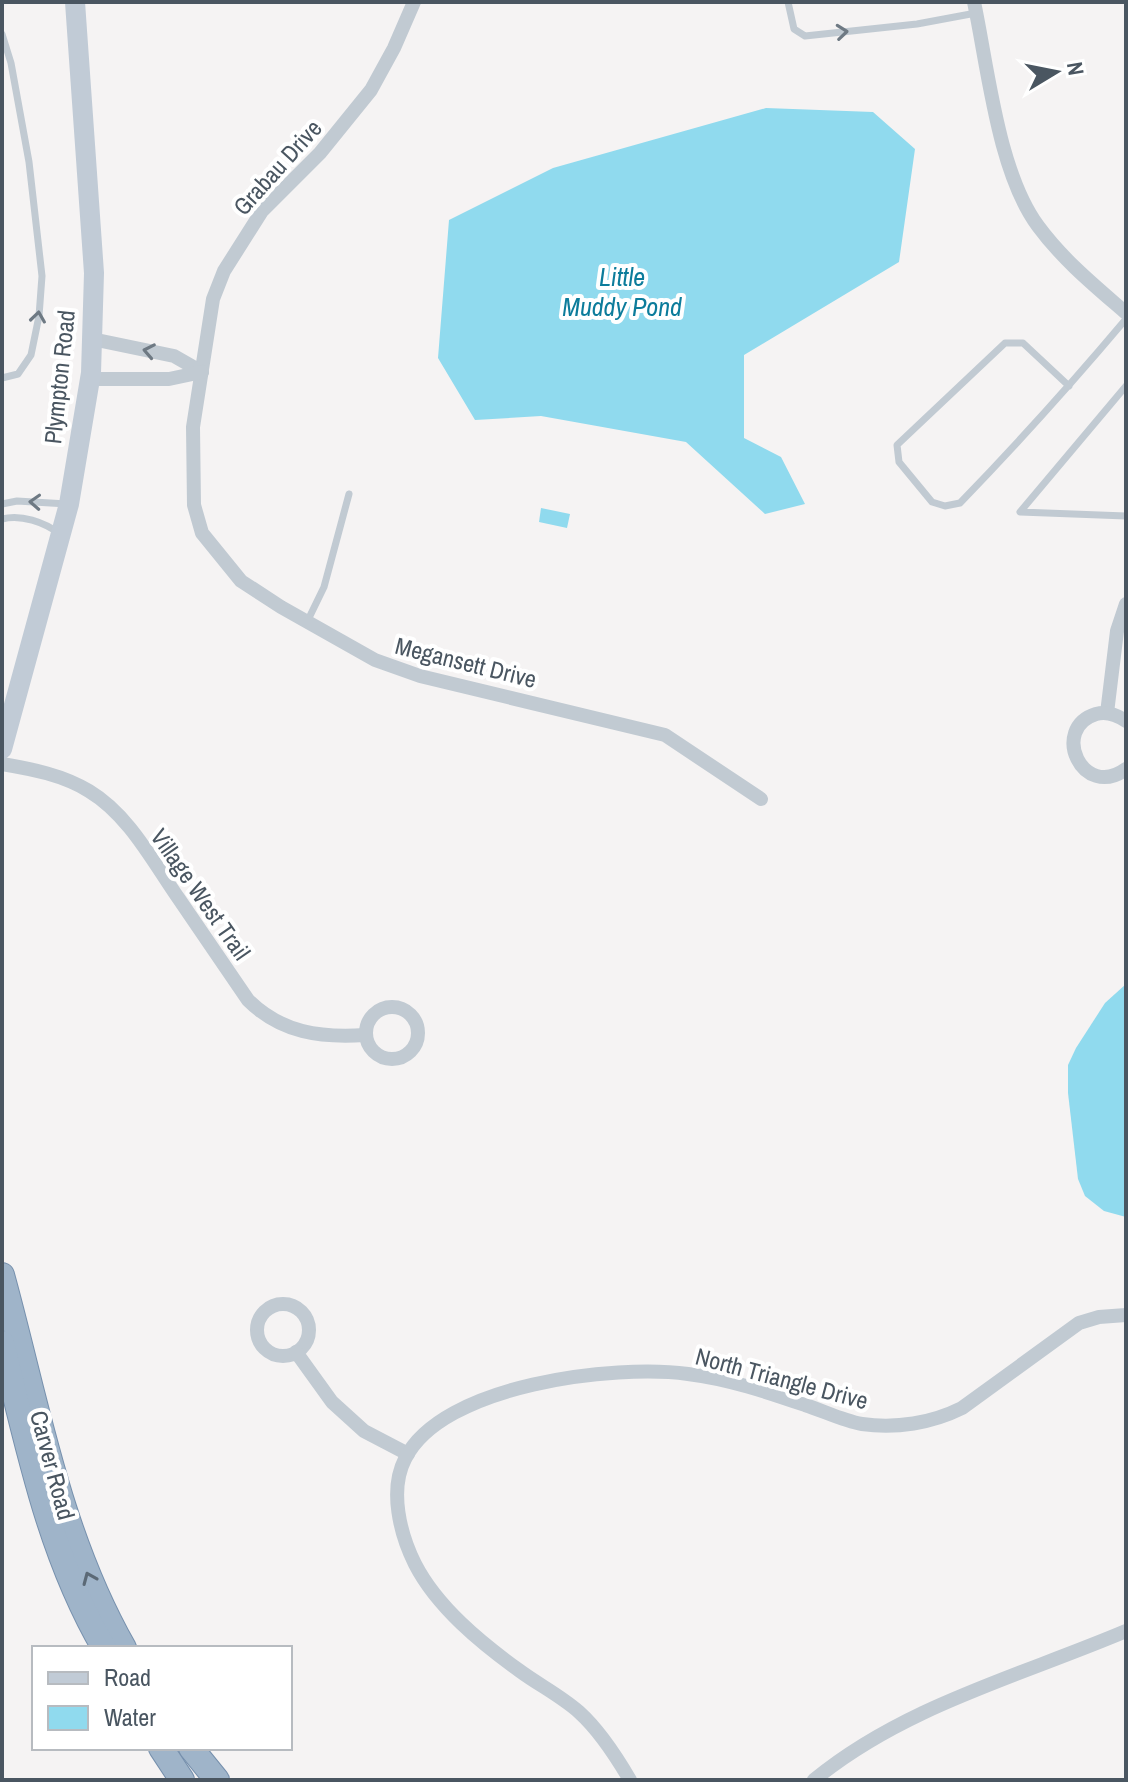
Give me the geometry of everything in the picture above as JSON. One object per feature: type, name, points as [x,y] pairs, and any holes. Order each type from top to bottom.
[{"type":"highway","name":"Carver Road","points":[[2,1275],[69,1526],[97,1596],[123,1646]]},
{"type":"highway","name":"Carver Road","points":[[2,1343],[24,1436],[52,1531],[77,1597],[103,1646]]},
{"type":"highway","points":[[162,1750],[182,1780]]},
{"type":"highway","points":[[193,1750],[217,1780]]},
{"type":"main road","name":"Plympton Road","points":[[2,749],[62,536],[90,379],[94,273],[75,2]]},
{"type":"street","name":"Grabau Drive","points":[[202,372],[213,299],[224,271],[262,211],[320,153],[371,90],[414,2]]},
{"type":"street","points":[[975,8],[1002,136],[1023,200],[1037,225],[1068,262],[1126,316]]},
{"type":"street","points":[[92,339],[174,356],[202,372]]},
{"type":"street","points":[[90,379],[169,379],[202,372]]},
{"type":"street","name":"Megansett Drive","points":[[202,372],[193,427],[194,505],[202,533],[241,581],[307,622],[396,669],[665,735],[761,799]]},
{"type":"street","points":[[1107,713],[1117,631],[1126,604]]},
{"type":"street","points":[[1126,721],[1107,713],[1088,718],[1079,727],[1073,745],[1076,758],[1083,768],[1100,777],[1113,776],[1126,769]]},
{"type":"street","name":"Village West Trail","points":[[2,764],[58,777],[82,786],[104,802],[142,845],[248,1000],[260,1012],[286,1026],[312,1034],[339,1037],[365,1035]]},
{"type":"street","name":"North Triangle Drive","points":[[408,1454],[430,1429],[447,1417],[506,1392],[564,1379],[646,1371],[686,1373],[724,1380],[859,1423],[888,1425],[918,1422],[942,1417],[962,1408],[1079,1323],[1099,1317],[1126,1315]]},
{"type":"street","points":[[296,1352],[332,1402],[364,1431],[408,1454],[399,1477],[399,1514],[408,1550],[428,1586],[479,1639],[580,1713],[609,1747],[630,1780]]},
{"type":"street","points":[[814,1780],[857,1748],[913,1717],[1126,1631]]},
{"type":"lane","points":[[788,2],[794,29],[805,36],[917,24],[975,8]]},
{"type":"lane","points":[[2,34],[11,63],[29,162],[42,276],[39,316],[31,355],[18,374],[2,378]]},
{"type":"lane","points":[[1069,386],[1023,343],[1005,343],[897,445],[899,462],[932,502],[945,506],[960,503],[1069,386],[1126,316]]},
{"type":"lane","points":[[1126,386],[1020,512],[1126,516]]},
{"type":"lane","points":[[307,622],[324,587],[349,494]]},
{"type":"lane","points":[[2,504],[17,501],[69,504]]},
{"type":"lane","points":[[2,519],[21,517],[53,528],[62,536]]},
{"type":"water","name":"Little Muddy Pond","points":[[766,108],[873,112],[915,149],[899,262],[744,355],[744,438],[781,457],[805,504],[765,514],[686,442],[541,416],[475,420],[438,358],[449,220],[553,168]]},
{"type":"water","points":[[541,508],[570,514],[567,528],[539,522]]},
{"type":"water","points":[[1126,984],[1126,1217],[1104,1211],[1085,1196],[1078,1179],[1068,1093],[1068,1065],[1105,1003]]}]
